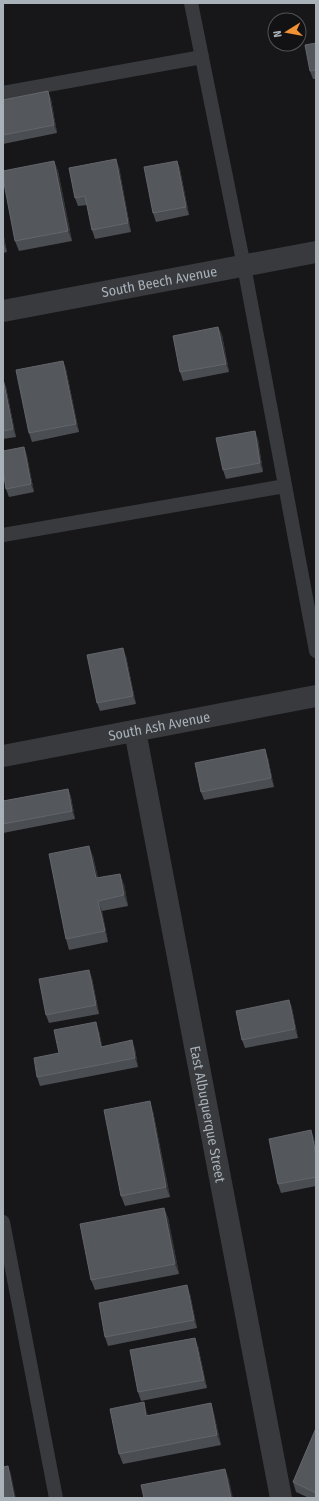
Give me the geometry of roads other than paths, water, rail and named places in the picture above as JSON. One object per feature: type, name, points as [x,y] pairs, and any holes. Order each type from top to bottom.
[{"type":"street","name":"South Beech Avenue","points":[[3,311],[316,252]]},
{"type":"street","name":"South Ash Avenue","points":[[3,756],[316,696]]},
{"type":"street","name":"East Albuquerque Street","points":[[135,731],[281,1498]]},
{"type":"lane","points":[[191,3],[244,266],[316,651]]},
{"type":"lane","points":[[3,94],[202,57]]},
{"type":"lane","points":[[3,535],[285,486]]},
{"type":"lane","points":[[3,1222],[56,1498]]}]
